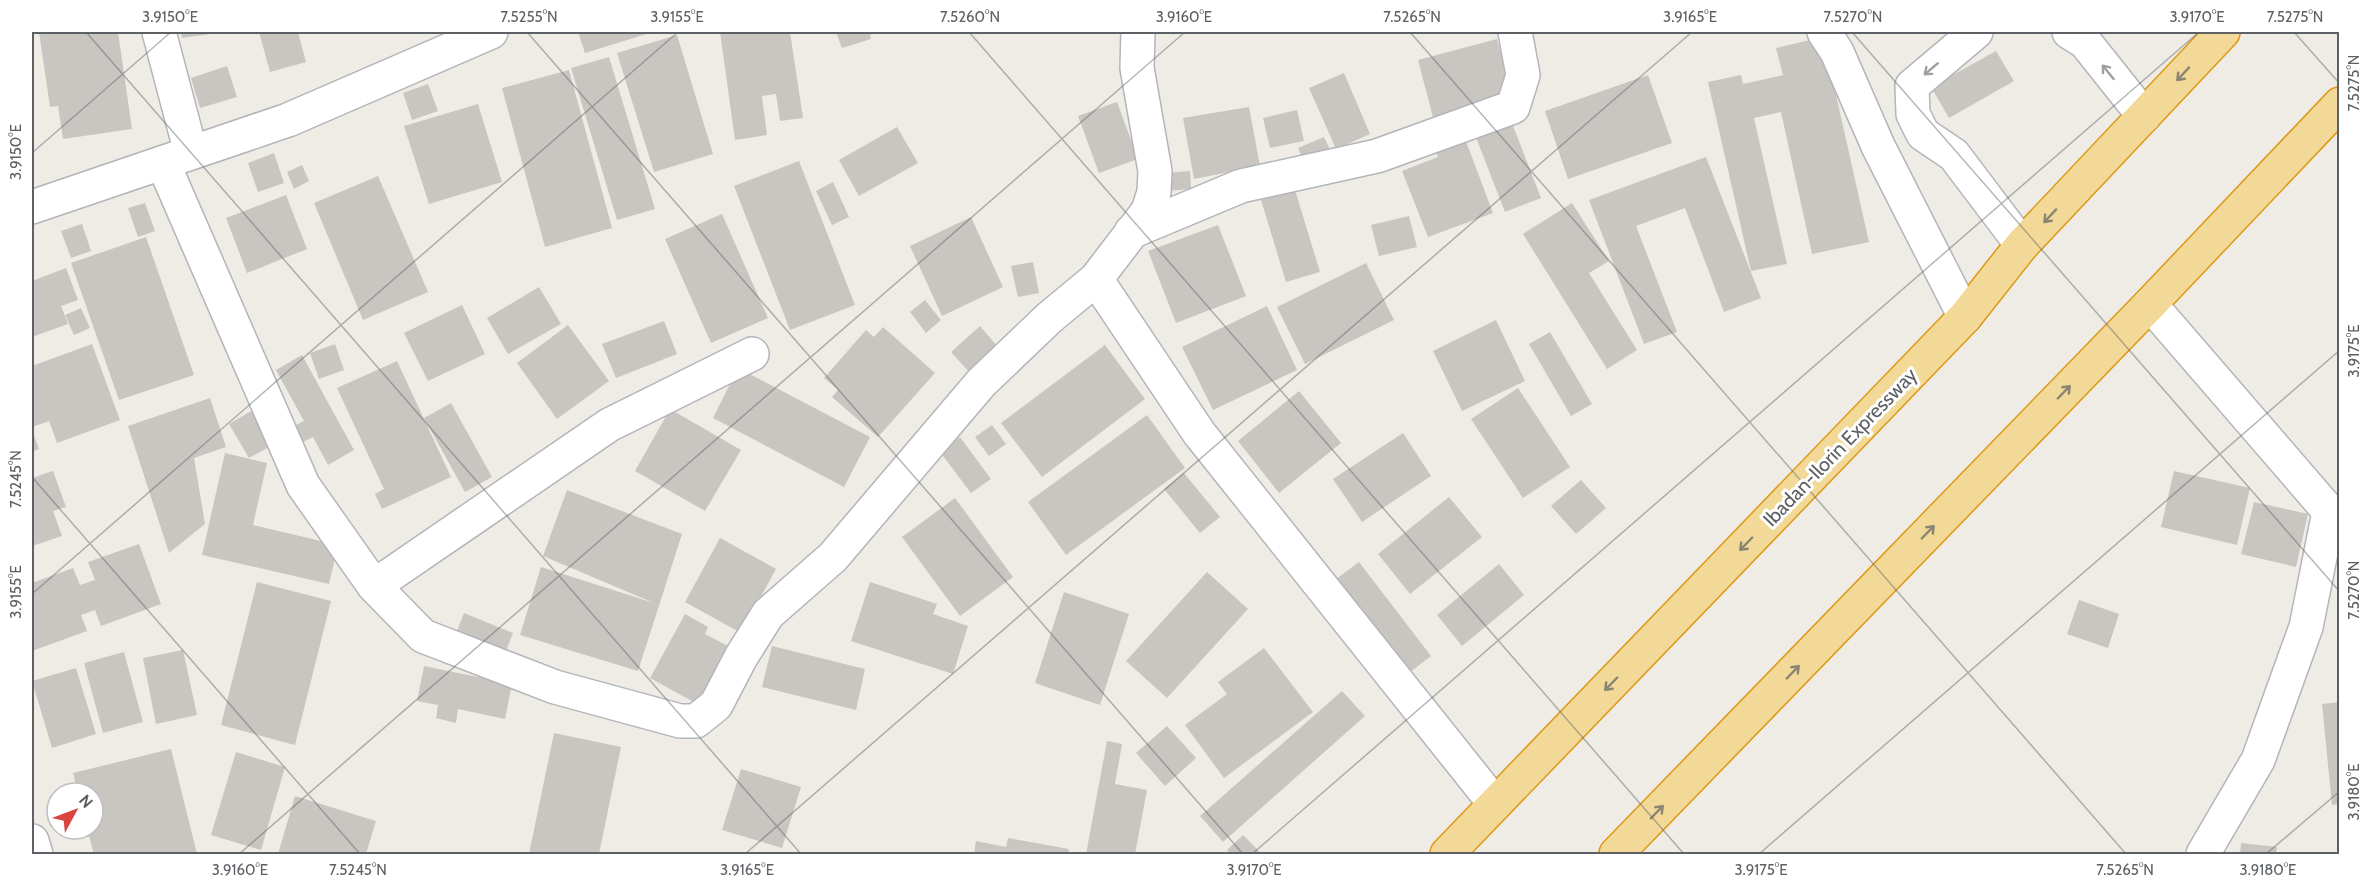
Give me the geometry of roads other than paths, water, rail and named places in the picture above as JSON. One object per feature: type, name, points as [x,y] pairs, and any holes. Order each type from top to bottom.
[{"type":"highway","name":"Ibadan-Ilorin Expressway","points":[[1447,855],[1965,317],[2022,245],[2223,32]]},
{"type":"highway","points":[[1616,855],[2150,304],[2340,104]]},
{"type":"street","points":[[159,32],[177,158],[303,485],[374,586],[423,636],[555,687],[680,721],[696,721],[716,705],[741,657],[768,614],[833,556],[981,383],[1049,318],[1096,279],[1148,211],[1154,192],[1155,171],[1137,68],[1137,32]]},
{"type":"street","points":[[32,207],[288,120],[490,32]]},
{"type":"street","points":[[1131,232],[1241,186],[1377,156],[1513,107],[1523,75],[1515,32]]},
{"type":"street","points":[[1824,32],[1837,52],[1878,146],[1965,317]]},
{"type":"street","points":[[1976,32],[1912,86],[1913,114],[1923,134],[1954,155],[2022,245]]},
{"type":"street","points":[[2069,32],[2085,42],[2144,116]]},
{"type":"street","points":[[1096,279],[1199,433],[1495,804]]},
{"type":"street","points":[[2150,304],[2334,518],[2307,627],[2258,760],[2203,855]]},
{"type":"street","points":[[374,586],[609,425],[752,354]]},
{"type":"street","points":[[32,841],[36,855]]}]
